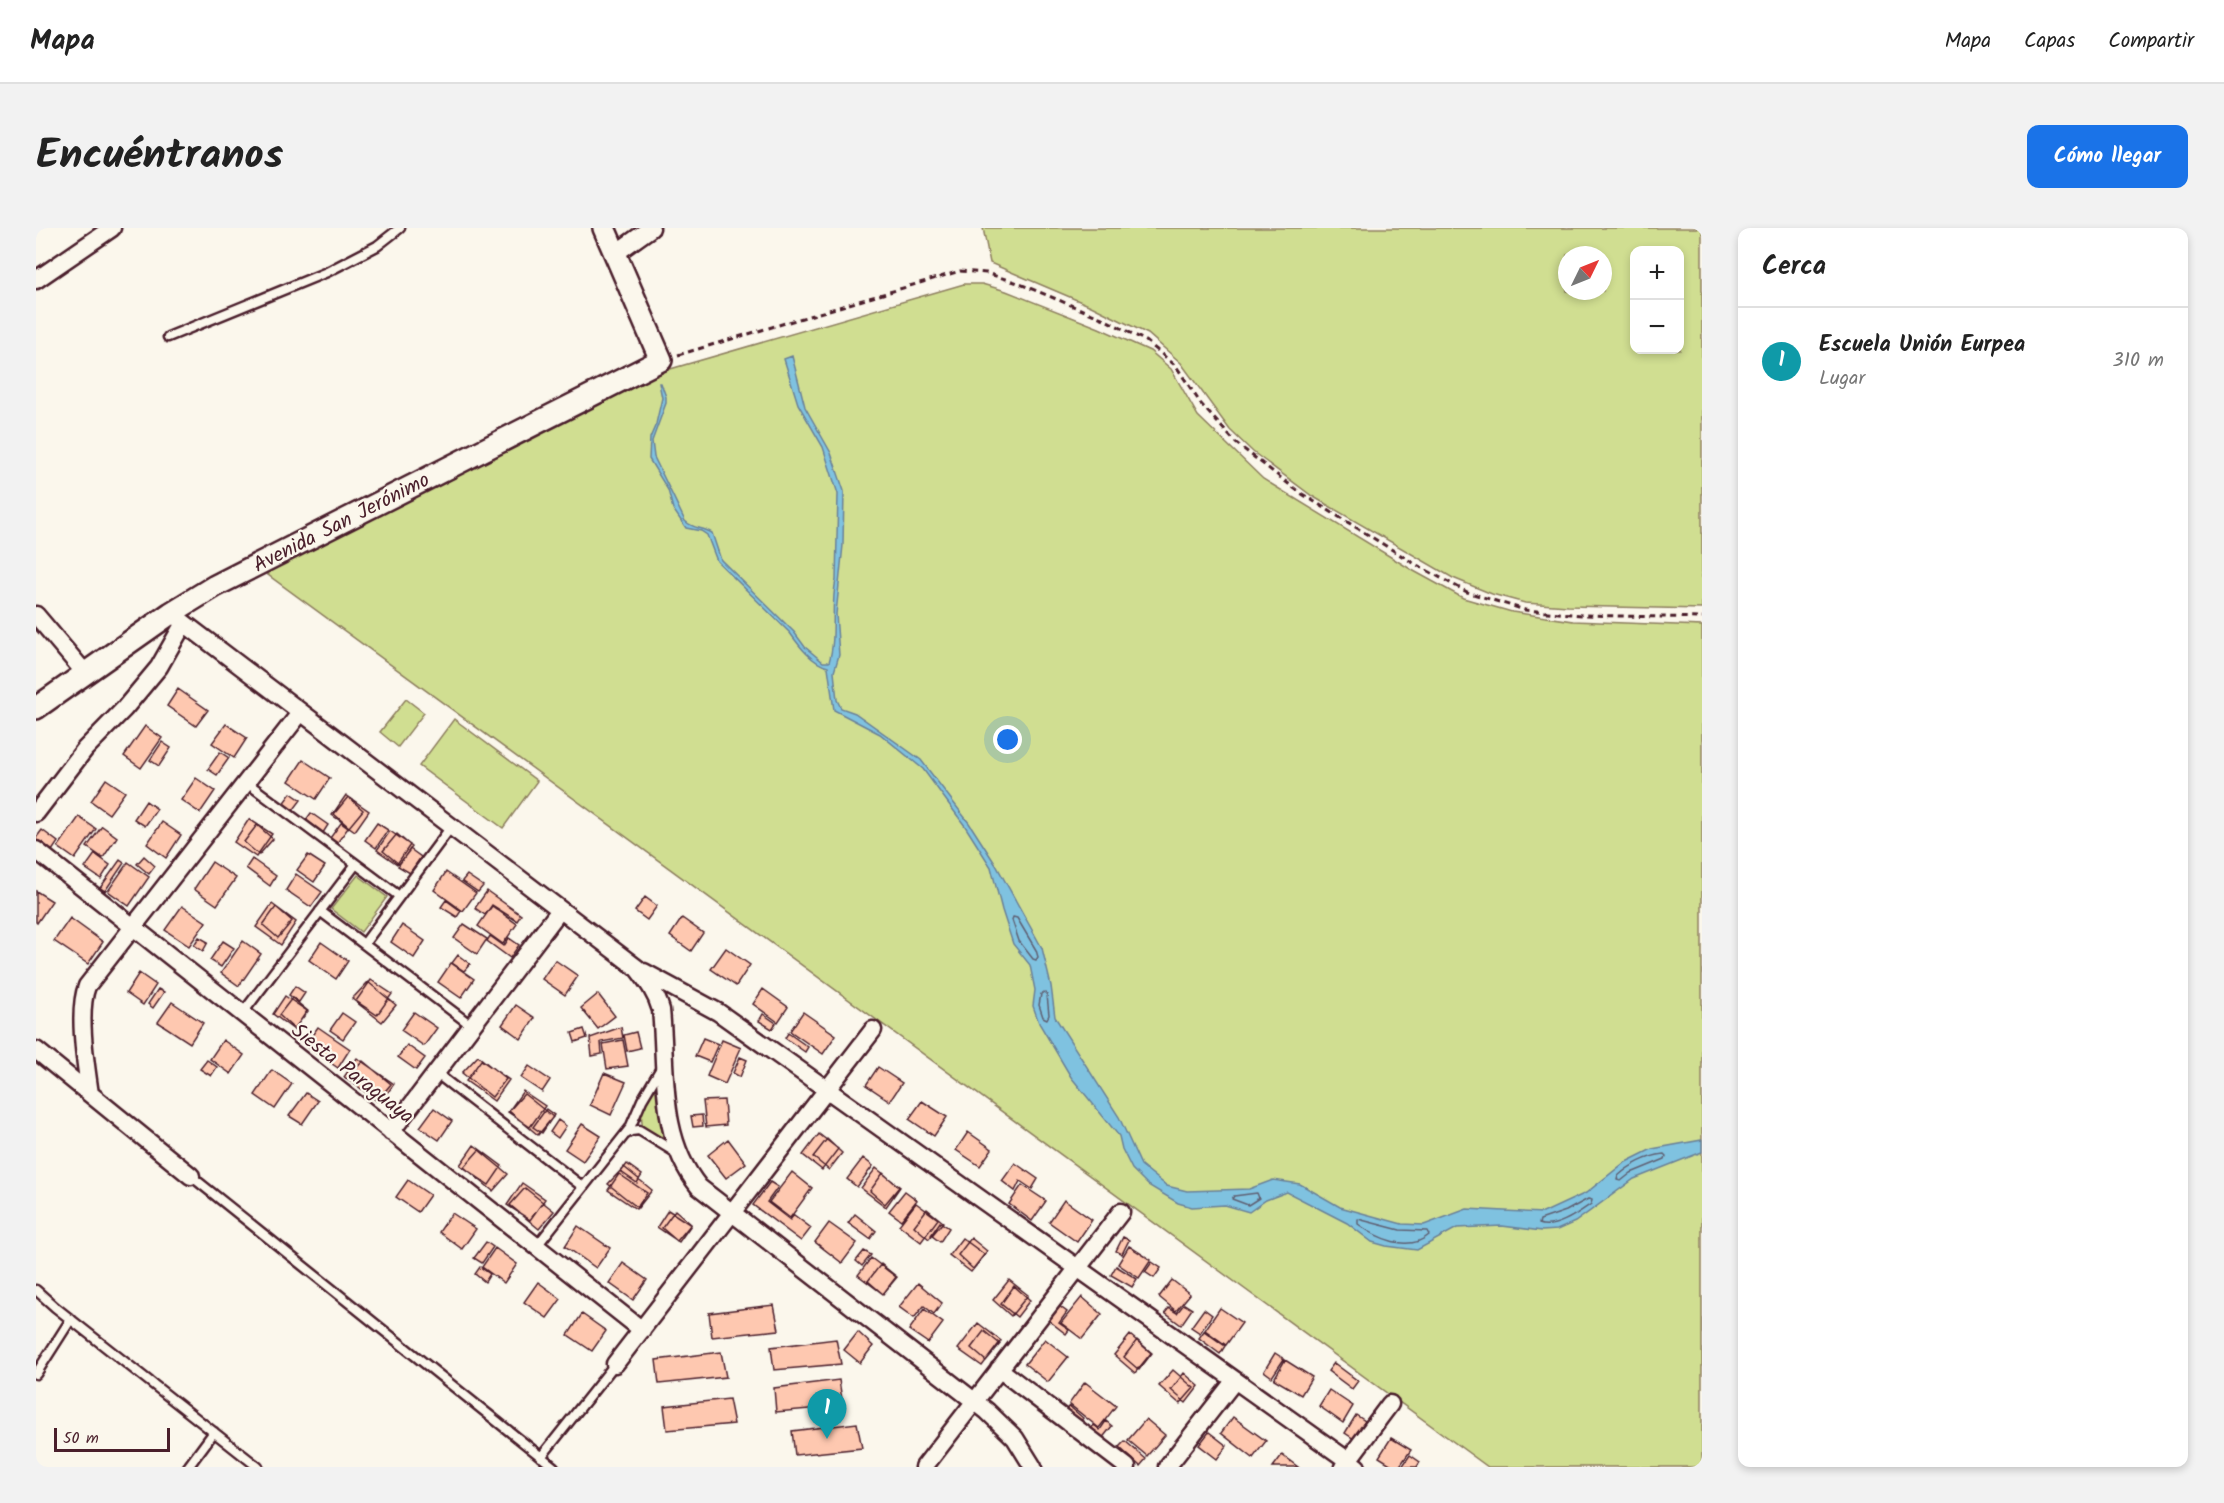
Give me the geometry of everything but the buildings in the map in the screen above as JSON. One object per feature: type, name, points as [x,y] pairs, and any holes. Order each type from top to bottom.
[{"type":"street","points":[[36,280],[112,228]]},
{"type":"street","points":[[604,228],[661,360]]},
{"type":"street","points":[[616,253],[651,228]]},
{"type":"street","name":"Avenida San Jerónimo","points":[[36,708],[85,673],[177,618],[215,586],[661,360]]},
{"type":"street","points":[[36,615],[85,673]]},
{"type":"street","points":[[36,813],[85,749],[124,709],[159,667],[177,618],[637,968],[718,1012],[1235,1380],[1349,1465],[1390,1404]]},
{"type":"street","points":[[90,1094],[83,996],[87,986],[301,712]]},
{"type":"street","name":"Siesta Paraguaya","points":[[36,850],[642,1330]]},
{"type":"street","points":[[391,1132],[560,910]]},
{"type":"street","points":[[637,968],[657,995],[663,1030],[669,1127],[680,1158],[699,1187],[975,1401],[1015,1438],[1033,1467]]},
{"type":"street","points":[[615,1364],[873,1030]]},
{"type":"street","points":[[36,1050],[191,1176]]},
{"type":"street","points":[[924,1467],[1121,1212]]},
{"type":"street","points":[[999,1370],[1127,1467]]},
{"type":"street","points":[[1167,1467],[1235,1380]]},
{"type":"lane","points":[[168,338],[327,272],[377,246],[400,228]]},
{"type":"lane","points":[[246,782],[399,896]]},
{"type":"lane","points":[[364,944],[451,827]]},
{"type":"lane","points":[[242,1014],[356,864]]},
{"type":"lane","points":[[320,911],[472,1026]]},
{"type":"lane","points":[[536,1247],[630,1128],[638,1108],[664,1064]]},
{"type":"lane","points":[[436,1073],[583,1187]]},
{"type":"lane","points":[[623,1136],[631,1131],[639,1130],[671,1148],[680,1158]]},
{"type":"lane","points":[[191,1176],[554,1467]]},
{"type":"lane","points":[[36,1290],[258,1467]]},
{"type":"lane","points":[[36,1374],[70,1319]]},
{"type":"lane","points":[[541,1457],[615,1364]]},
{"type":"lane","points":[[188,1467],[214,1432]]},
{"type":"path","points":[[661,360],[960,272],[986,273],[1070,304],[1146,341],[1176,366],[1201,404],[1236,443],[1299,492],[1415,564],[1467,592],[1525,610],[1582,615],[1702,618]]},
{"type":"green space","points":[[983,228],[1702,228],[1702,609],[1525,603],[1492,594],[1453,578],[1312,496],[1253,452],[1230,430],[1181,363],[1148,334],[1091,306],[990,263]]},
{"type":"green space","points":[[964,284],[982,284],[1006,291],[1150,351],[1171,369],[1198,416],[1263,479],[1412,570],[1463,598],[1512,612],[1573,621],[1702,626],[1702,1467],[1488,1467],[264,572],[653,374]]},
{"type":"green space","points":[[406,699],[424,713],[398,747],[380,732]]},
{"type":"green space","points":[[454,719],[537,781],[503,828],[419,766]]},
{"type":"green space","points":[[358,875],[387,897],[361,932],[331,909]]},
{"type":"green space","points":[[656,1088],[664,1134],[661,1138],[643,1128],[642,1122],[642,1111],[646,1101]]},
{"type":"water","points":[[792,356],[805,407],[831,453],[844,491],[843,545],[836,614],[839,655],[834,672],[837,700],[841,708],[855,713],[921,760],[969,823],[996,865],[1042,948],[1051,986],[1055,1017],[1119,1117],[1141,1165],[1167,1186],[1187,1191],[1249,1189],[1273,1180],[1300,1184],[1340,1207],[1402,1224],[1424,1225],[1467,1209],[1543,1213],[1586,1193],[1624,1163],[1652,1149],[1702,1140],[1702,1152],[1634,1179],[1575,1222],[1557,1230],[1542,1231],[1502,1226],[1457,1228],[1417,1250],[1372,1242],[1347,1223],[1287,1192],[1266,1200],[1249,1212],[1225,1205],[1192,1207],[1178,1203],[1148,1185],[1132,1169],[1122,1149],[1119,1136],[1071,1077],[1039,1023],[1033,1006],[1035,990],[1030,965],[1013,944],[991,867],[965,826],[923,769],[880,734],[834,710],[828,667],[807,654],[790,633],[717,561],[707,535],[701,531],[686,528],[673,509],[668,490],[649,459],[650,438],[662,398],[659,383],[661,383],[666,403],[652,441],[654,457],[685,521],[712,533],[721,560],[794,632],[805,647],[823,662],[829,662],[833,642],[838,494],[823,447],[798,404],[784,359]]},
{"type":"place","name":"Escuela Unión Eurpea","points":[[827,1439]]}]
